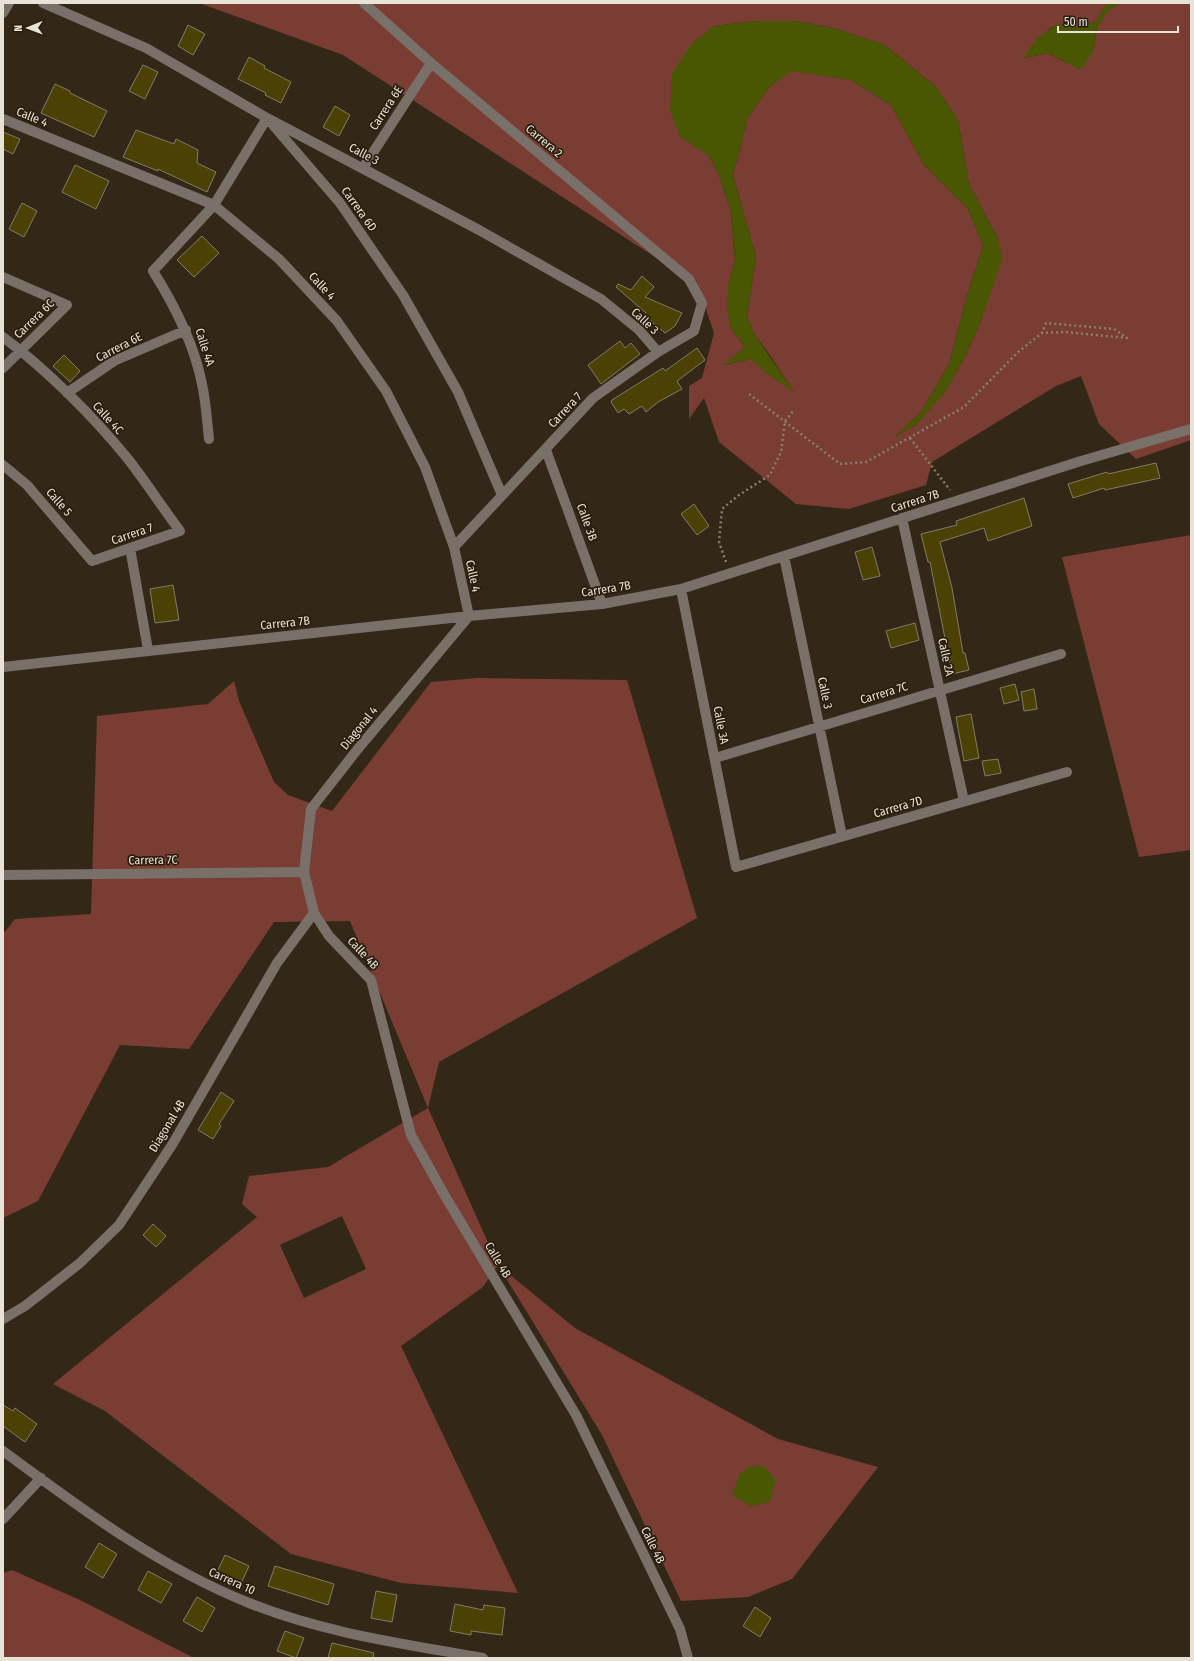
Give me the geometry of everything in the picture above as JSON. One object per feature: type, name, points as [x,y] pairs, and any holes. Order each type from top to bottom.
[{"type":"street","points":[[3,12],[9,3]]},
{"type":"street","name":"Calle 3","points":[[43,3],[146,48],[268,118],[479,230],[601,299],[639,330],[658,352]]},
{"type":"street","name":"Carrera 2","points":[[364,3],[431,63],[689,278],[702,303]]},
{"type":"street","name":"Carrera 6E","points":[[364,168],[431,63]]},
{"type":"street","points":[[214,205],[268,118]]},
{"type":"street","name":"Carrera 6D","points":[[268,118],[340,203],[403,295],[458,392],[502,495]]},
{"type":"street","name":"Calle 4","points":[[3,120],[214,205],[279,259],[342,328],[386,391],[425,467],[454,547],[469,616]]},
{"type":"street","name":"Calle 4A","points":[[209,439],[202,384],[186,330],[171,300],[153,271],[214,205]]},
{"type":"street","name":"Carrera 6C","points":[[3,277],[67,305],[3,368]]},
{"type":"street","name":"Carrera 7","points":[[454,547],[593,398],[658,352],[694,331],[702,303]]},
{"type":"street","name":"Carrera 6E","points":[[67,393],[114,361],[186,330]]},
{"type":"street","name":"Calle 4C","points":[[3,337],[21,350],[67,393],[127,458],[180,531]]},
{"type":"street","name":"Carrera 7B","points":[[3,667],[469,616],[602,604],[681,589],[958,500],[1191,429]]},
{"type":"street","name":"Calle 3B","points":[[546,450],[602,604]]},
{"type":"street","name":"Calle 5","points":[[3,465],[27,485],[92,561]]},
{"type":"street","name":"Calle 2A","points":[[902,518],[964,801]]},
{"type":"street","name":"Carrera 7","points":[[92,561],[180,531]]},
{"type":"street","points":[[130,548],[148,650]]},
{"type":"street","name":"Calle 3","points":[[784,556],[842,836]]},
{"type":"street","name":"Calle 3A","points":[[681,589],[736,867]]},
{"type":"street","name":"Diagonal 4","points":[[304,872],[311,809],[357,750],[469,616]]},
{"type":"street","name":"Carrera 7C","points":[[715,758],[1061,654]]},
{"type":"street","name":"Carrera 7D","points":[[736,867],[1067,772]]},
{"type":"street","name":"Carrera 7C","points":[[3,875],[304,872]]},
{"type":"street","name":"Calle 4B","points":[[304,872],[314,913],[329,936],[371,980],[411,1135],[445,1196],[576,1415],[680,1629],[688,1658]]},
{"type":"street","name":"Diagonal 4B","points":[[3,1319],[25,1306],[80,1263],[119,1225],[172,1145],[277,963],[314,913]]},
{"type":"street","name":"Carrera 10","points":[[3,1451],[105,1524],[189,1575],[249,1603],[323,1626],[388,1641],[483,1658]]},
{"type":"street","points":[[3,1519],[40,1478]]},
{"type":"path","points":[[749,394],[840,464],[866,462],[964,407],[1017,353],[1042,333],[1046,323],[1114,329],[1127,338],[1065,332],[1042,333]]},
{"type":"path","points":[[730,573],[719,542],[722,509],[770,475],[780,452],[784,421],[794,410]]},
{"type":"path","points":[[910,438],[958,500]]},
{"type":"shaded area","points":[[199,3],[1191,3],[1191,440],[1136,459],[1099,424],[1081,376],[1056,386],[932,462],[926,485],[849,509],[796,504],[719,442],[704,398],[689,419],[689,386],[702,378],[714,333],[696,280],[655,257],[343,55]],"holes":[[[758,21],[796,21],[833,28],[885,45],[936,87],[958,120],[969,184],[998,239],[982,318],[966,355],[957,371],[917,424],[895,437],[921,412],[949,364],[968,292],[983,246],[968,209],[924,165],[891,105],[851,80],[793,70],[771,85],[748,117],[733,175],[756,257],[747,316],[754,334],[794,392],[751,359],[724,365],[745,347],[730,327],[728,286],[735,260],[731,212],[719,175],[709,156],[714,26]],[[1064,22],[1077,25],[1098,22],[1093,51],[1067,63],[1048,53],[1025,58],[1049,29]]]},
{"type":"shaded area","points":[[758,21],[796,21],[833,28],[885,45],[936,87],[958,120],[969,184],[998,239],[1002,260],[982,318],[966,355],[946,391],[917,424],[893,439],[921,412],[949,364],[968,292],[983,246],[968,209],[924,165],[891,105],[851,80],[793,71],[771,85],[748,117],[733,175],[756,257],[747,316],[754,334],[795,393],[766,373],[751,359],[723,365],[745,347],[730,327],[727,307],[728,286],[735,260],[731,212],[719,175],[709,156],[680,137],[670,111],[672,73],[692,43],[714,26]]},
{"type":"shaded area","points":[[1064,22],[1077,25],[1098,22],[1093,51],[1081,70],[1048,53],[1024,58],[1032,45],[1044,32]]},
{"type":"shaded area","points":[[1191,535],[1191,850],[1139,857],[1062,557]]},
{"type":"shaded area","points":[[477,678],[627,680],[697,918],[439,1062],[428,1108],[350,921],[274,922],[189,1049],[120,1045],[38,1201],[3,1218],[3,934],[15,919],[91,914],[97,716],[208,704],[234,681],[239,701],[274,782],[288,795],[332,811],[431,682]]},
{"type":"shaded area","points":[[428,1108],[498,1265],[483,1287],[401,1346],[518,1593],[401,1583],[291,1554],[105,1411],[53,1384],[257,1217],[242,1204],[249,1176],[328,1167]],"holes":[[[342,1216],[366,1269],[304,1298],[280,1245]]]},
{"type":"shaded area","points":[[498,1265],[575,1328],[778,1439],[878,1467],[792,1579],[748,1597],[681,1601],[602,1435]]},
{"type":"shaded area","points":[[749,1466],[764,1466],[776,1480],[770,1502],[751,1506],[732,1495],[739,1475]]},
{"type":"shaded area","points":[[12,1570],[80,1600],[194,1658],[3,1658],[3,1573]]},
{"type":"building","points":[[188,25],[205,34],[193,55],[178,46]]},
{"type":"building","points":[[249,57],[265,66],[264,68],[291,82],[281,103],[265,95],[266,93],[238,79]]},
{"type":"building","points":[[143,65],[158,72],[145,99],[129,91]]},
{"type":"building","points":[[55,84],[107,111],[94,137],[41,113]]},
{"type":"building","points":[[335,106],[350,115],[339,136],[323,127]]},
{"type":"building","points":[[136,130],[174,144],[176,139],[198,150],[197,163],[216,172],[207,192],[158,169],[158,171],[123,157]]},
{"type":"building","points":[[3,132],[20,139],[13,154],[3,149]]},
{"type":"building","points":[[75,165],[109,181],[96,209],[62,192]]},
{"type":"building","points":[[22,203],[37,211],[24,237],[9,229]]},
{"type":"building","points":[[202,236],[219,253],[194,277],[177,260]]},
{"type":"building","points":[[642,276],[654,287],[645,297],[682,313],[675,326],[665,333],[644,315],[646,313],[616,287],[618,284],[631,290]]},
{"type":"building","points":[[620,341],[625,348],[631,343],[640,354],[601,384],[588,365]]},
{"type":"building","points":[[697,348],[705,360],[677,381],[682,389],[658,402],[646,412],[642,406],[629,414],[624,409],[618,413],[611,402],[612,400],[663,368],[665,371]]},
{"type":"building","points":[[64,355],[80,371],[70,382],[53,366]]},
{"type":"building","points":[[1156,463],[1160,478],[1105,490],[1104,488],[1073,498],[1068,484],[1107,472],[1108,474]]},
{"type":"building","points":[[1024,498],[1032,526],[988,541],[984,528],[940,542],[952,588],[963,653],[965,653],[969,670],[952,674],[930,562],[928,562],[921,534],[957,525],[956,521]]},
{"type":"building","points":[[694,504],[709,526],[697,535],[681,514]]},
{"type":"building","points":[[872,547],[880,576],[863,580],[855,552]]},
{"type":"building","points":[[173,585],[179,620],[155,623],[150,589]]},
{"type":"building","points":[[915,623],[919,640],[891,648],[886,631]]},
{"type":"building","points":[[1015,684],[1019,700],[1004,704],[1000,688]]},
{"type":"building","points":[[1034,689],[1037,709],[1024,711],[1021,692]]},
{"type":"building","points":[[971,714],[979,758],[964,761],[956,717]]},
{"type":"building","points":[[998,759],[1001,773],[985,776],[982,761]]},
{"type":"building","points":[[221,1092],[234,1101],[219,1124],[221,1126],[213,1139],[198,1130]]},
{"type":"building","points":[[153,1224],[166,1236],[156,1247],[143,1235]]},
{"type":"building","points":[[3,1405],[13,1411],[15,1408],[37,1424],[25,1442],[3,1426]]},
{"type":"building","points":[[99,1543],[117,1554],[103,1578],[85,1567]]},
{"type":"building","points":[[225,1555],[249,1566],[240,1586],[216,1574]]},
{"type":"building","points":[[275,1566],[334,1584],[328,1605],[268,1586]]},
{"type":"building","points":[[148,1571],[172,1584],[161,1603],[138,1590]]},
{"type":"building","points":[[376,1591],[397,1595],[392,1622],[371,1618]]},
{"type":"building","points":[[197,1597],[215,1608],[202,1632],[183,1621]]},
{"type":"building","points":[[455,1604],[483,1610],[484,1605],[505,1608],[502,1635],[471,1631],[471,1635],[450,1631]]},
{"type":"building","points":[[755,1607],[771,1618],[760,1637],[743,1626]]},
{"type":"building","points":[[285,1631],[304,1638],[296,1658],[277,1651]]},
{"type":"building","points":[[332,1643],[374,1653],[373,1658],[328,1658]]},
{"type":"waterway","points":[[1098,22],[1106,9],[1116,3]]}]
